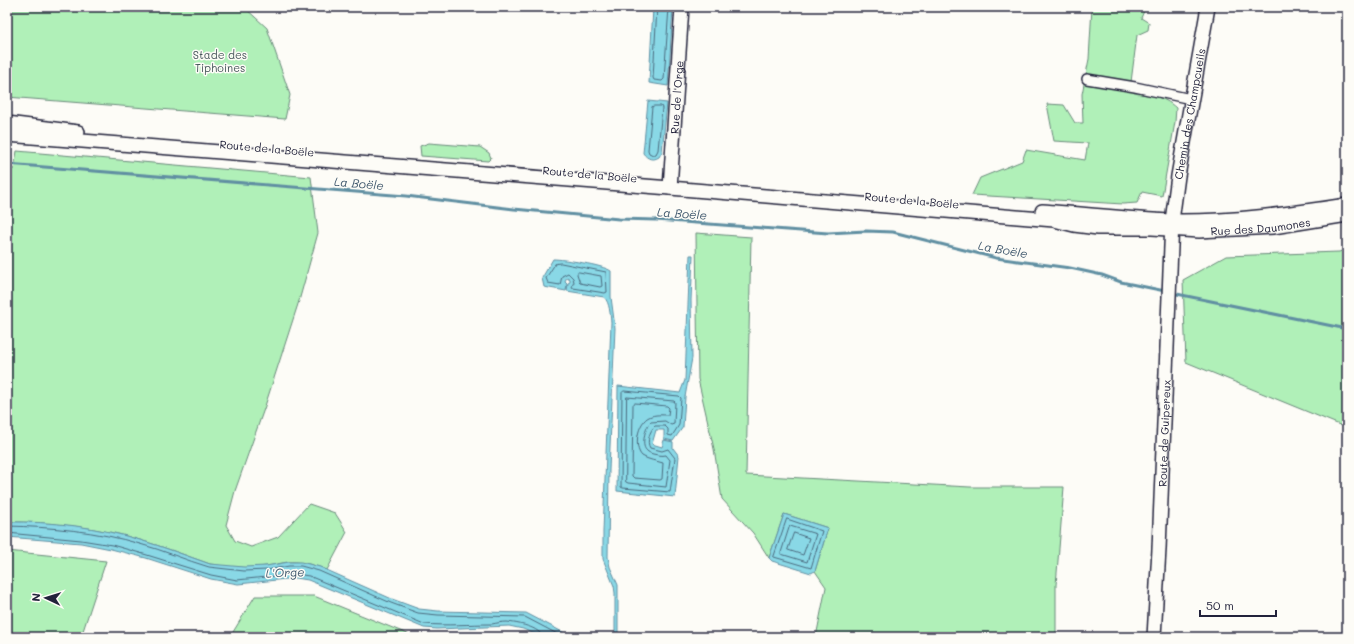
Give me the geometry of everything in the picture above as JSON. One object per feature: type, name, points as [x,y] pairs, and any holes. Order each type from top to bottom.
[{"type":"main road","name":"Rue de l'Orge","points":[[670,184],[682,7]]},
{"type":"main road","name":"Chemin des Champcueils","points":[[1172,225],[1178,176],[1208,7]]},
{"type":"main road","name":"Route de la Boële","points":[[7,123],[70,131],[670,184],[1054,220],[1074,225],[1098,228],[1152,228],[1172,225]]},
{"type":"main road","name":"Route de la Boële","points":[[7,134],[670,184]]},
{"type":"main road","name":"Rue des Daumones","points":[[1172,225],[1274,216],[1347,205]]},
{"type":"main road","name":"Rue des Daumones","points":[[1172,225],[1206,231],[1273,227],[1347,215]]},
{"type":"main road","name":"Route de Guipereux","points":[[1154,637],[1160,549],[1172,225]]},
{"type":"street","points":[[1087,79],[1135,87],[1191,99]]},
{"type":"green space","name":"Stade des Tiphoines","points":[[7,7],[244,7],[267,28],[290,95],[285,119],[7,97]]},
{"type":"green space","points":[[1092,7],[1152,7],[1151,9],[1144,11],[1141,18],[1149,23],[1148,30],[1137,35],[1131,82],[1135,87],[1134,93],[1161,98],[1176,108],[1175,122],[1162,196],[1142,192],[1137,203],[1123,204],[972,195],[980,178],[1022,161],[1026,150],[1085,160],[1088,143],[1054,141],[1047,104],[1064,105],[1075,123],[1083,123],[1082,94],[1089,59]]},
{"type":"green space","points":[[429,143],[480,147],[489,153],[491,158],[488,161],[421,156],[420,146]]},
{"type":"green space","points":[[17,151],[311,177],[318,233],[299,301],[265,406],[235,491],[226,525],[235,541],[251,547],[278,537],[309,504],[335,513],[347,532],[327,570],[318,566],[298,562],[252,567],[210,564],[124,535],[57,524],[7,522],[7,169],[14,169]]},
{"type":"green space","points":[[696,233],[751,237],[746,475],[970,487],[1064,487],[1056,585],[1056,637],[816,637],[826,587],[815,571],[828,528],[784,514],[769,558],[753,533],[722,499],[714,449],[698,379]]},
{"type":"green space","points":[[1347,249],[1347,428],[1186,362],[1183,280],[1226,256],[1339,252]]},
{"type":"green space","points":[[7,551],[106,561],[81,637],[7,637]]},
{"type":"green space","points":[[255,596],[314,596],[415,637],[230,637]]},
{"type":"water","points":[[653,7],[673,7],[668,86],[649,83]]},
{"type":"water","points":[[648,101],[667,103],[662,152],[659,157],[655,159],[646,157],[643,153]]},
{"type":"water","points":[[690,255],[693,255],[691,300],[692,358],[685,397],[683,427],[673,441],[664,439],[664,430],[656,430],[652,444],[662,447],[664,440],[673,442],[673,448],[679,456],[675,497],[617,491],[618,386],[680,393],[685,380]]},
{"type":"water","points":[[553,259],[574,261],[611,271],[611,297],[615,328],[609,470],[608,557],[610,567],[618,585],[618,637],[615,637],[614,586],[603,559],[611,322],[609,309],[604,297],[567,291],[570,279],[567,277],[565,281],[567,283],[566,291],[544,287],[542,278]]},
{"type":"water","points":[[784,514],[828,528],[815,571],[811,573],[772,561],[769,558]]},
{"type":"water","name":"L'Orge","points":[[7,522],[57,524],[91,528],[124,535],[210,564],[244,567],[301,562],[320,567],[392,599],[419,609],[438,611],[526,613],[572,637],[542,637],[523,629],[509,626],[437,629],[424,628],[308,580],[296,578],[238,584],[211,579],[146,558],[111,549],[81,543],[7,537]]},
{"type":"waterway","name":"La Boële","points":[[7,164],[406,196],[514,209],[619,219],[656,220],[828,233],[866,231],[893,232],[996,258],[1070,268],[1102,275],[1121,282],[1165,291]]},
{"type":"waterway","name":"La Boële","points":[[1172,293],[1347,329]]}]
